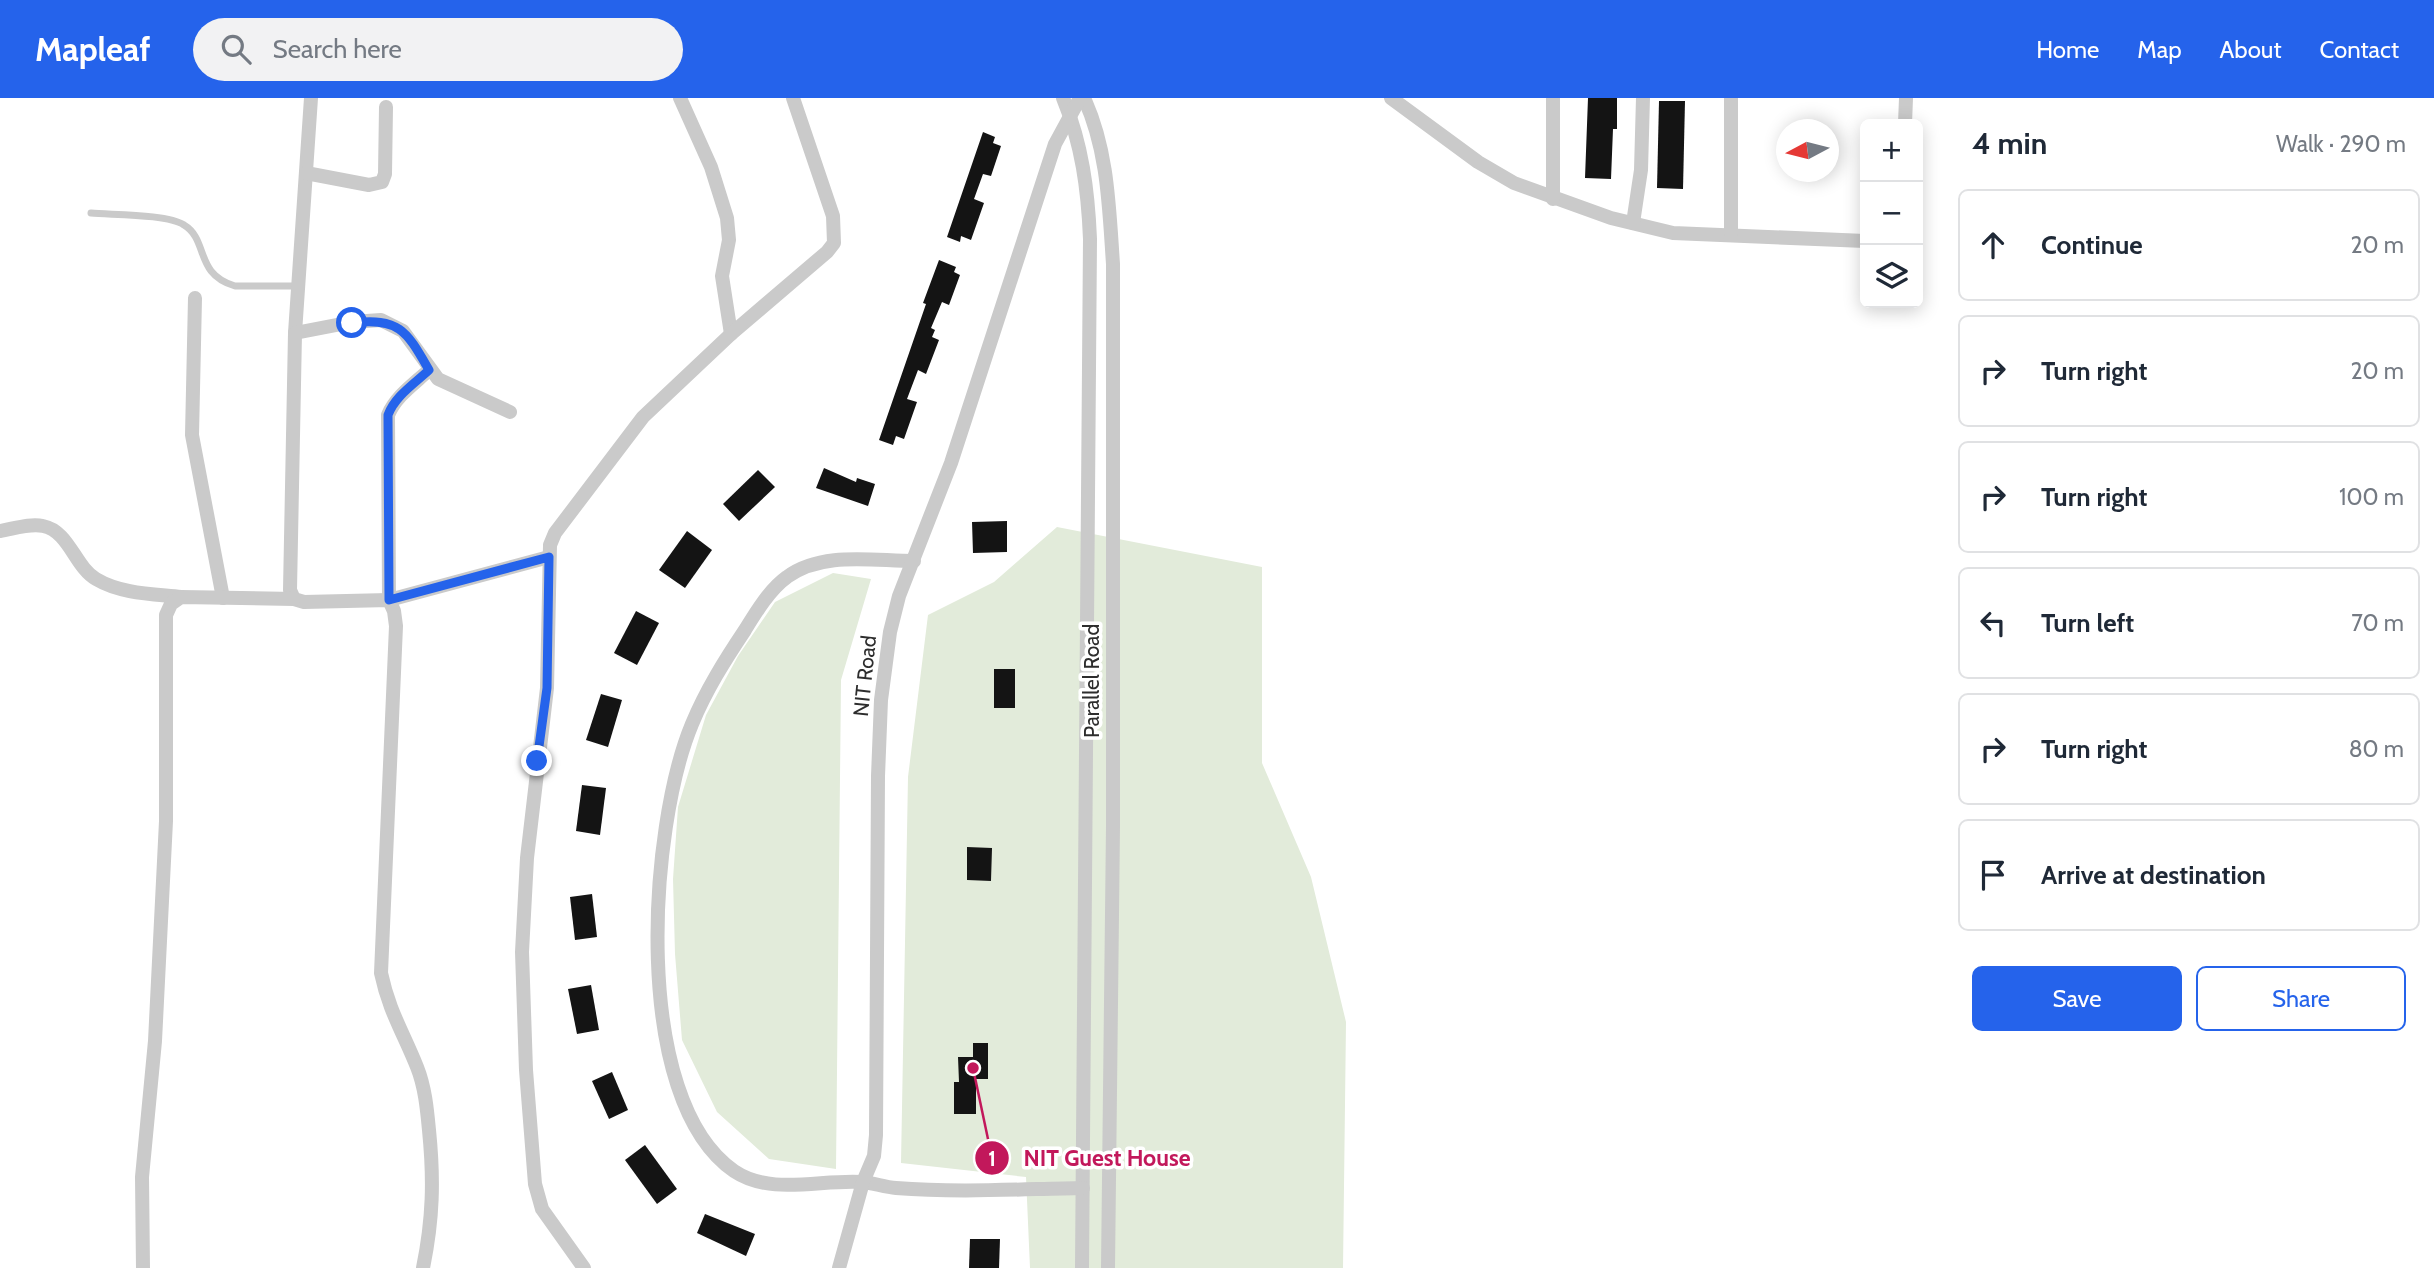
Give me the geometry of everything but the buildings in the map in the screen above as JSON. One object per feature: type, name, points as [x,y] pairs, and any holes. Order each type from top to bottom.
[{"type":"street","points":[[294,599],[289,578],[295,333],[311,98]]},
{"type":"street","points":[[680,98],[711,167],[729,229],[722,276],[731,334]]},
{"type":"street","points":[[584,1268],[542,1209],[535,1184],[525,1057],[522,952],[527,858],[547,688],[550,545],[555,533],[637,424],[731,334],[806,271],[834,243],[833,216],[793,98]]},
{"type":"street","points":[[1063,98],[1070,114]]},
{"type":"street","name":"NIT Road","points":[[839,1268],[863,1182],[874,1156],[876,1135],[878,776],[881,700],[890,632],[899,596],[951,463],[1055,144],[1070,114],[1082,98]]},
{"type":"street","name":"Parallel Road","points":[[1082,98],[1100,137],[1108,194],[1113,264],[1113,813],[1108,1268]]},
{"type":"street","points":[[1391,98],[1478,162],[1514,183],[1553,199],[1674,233],[1860,241]]},
{"type":"street","points":[[1553,98],[1553,199]]},
{"type":"street","points":[[1633,223],[1641,170],[1643,98]]},
{"type":"street","points":[[1731,98],[1731,234]]},
{"type":"street","points":[[1905,119],[1906,98]]},
{"type":"street","points":[[306,173],[369,184],[382,182],[385,174],[386,107]]},
{"type":"street","name":"Parallel Road","points":[[1070,114],[1088,191],[1090,239],[1082,1268]]},
{"type":"street","points":[[195,298],[192,435],[223,598]]},
{"type":"street","points":[[295,333],[381,320],[403,331],[438,379],[510,412]]},
{"type":"street","points":[[423,1268],[431,1227],[433,1171],[426,1100],[418,1068],[386,998],[381,973],[396,626],[389,600],[388,415],[399,398],[429,370]]},
{"type":"street","points":[[0,531],[43,526],[54,531],[66,543],[84,570],[95,579],[128,590],[181,597],[294,599],[304,602],[378,598],[389,600],[549,557]]},
{"type":"street","points":[[914,561],[829,560],[805,566],[785,578],[760,607],[720,668],[692,724],[678,768],[666,829],[659,905],[657,946],[660,995],[669,1055],[683,1097],[702,1138],[735,1172],[754,1180],[779,1184],[863,1182],[892,1188],[948,1191],[1083,1188]]},
{"type":"street","points":[[143,1268],[142,1177],[155,1041],[166,821],[166,615],[171,604],[181,597]]},
{"type":"lane","points":[[91,213],[179,222],[192,232],[212,273],[228,284],[299,286]]},
{"type":"green space","points":[[1057,527],[1262,567],[1262,763],[1311,877],[1346,1022],[1343,1268],[1030,1268],[1026,1177],[901,1163],[908,777],[928,615],[994,582]]},
{"type":"green space","points":[[833,573],[871,579],[841,680],[836,1169],[769,1159],[717,1112],[682,1040],[675,954],[673,879],[678,807],[706,715],[738,656],[775,602]]},
{"type":"place","name":"NIT Guest House","points":[[973,1068]]},
{"type":"route","points":[[352,323],[381,320],[403,331],[429,370],[399,398],[388,415],[389,600],[549,557],[547,688],[537,761]]}]
